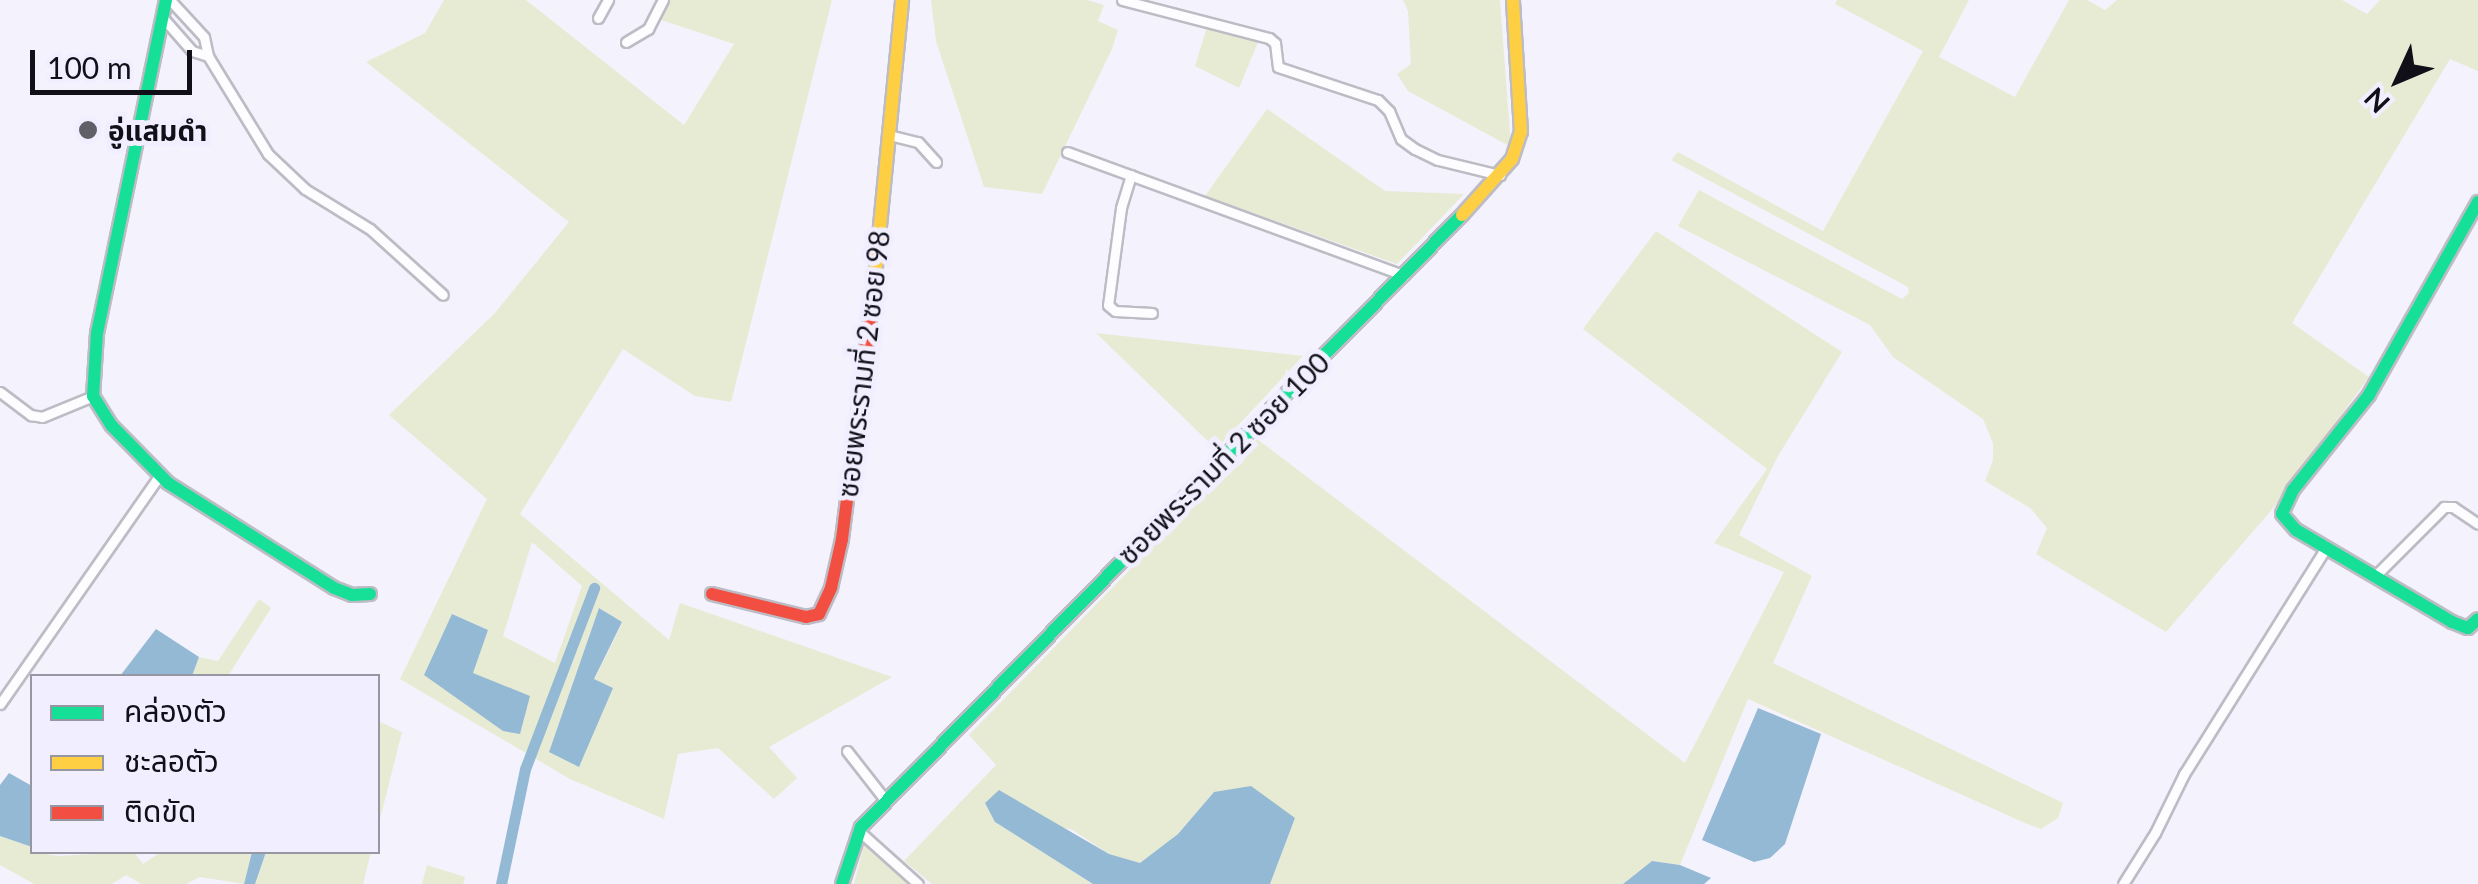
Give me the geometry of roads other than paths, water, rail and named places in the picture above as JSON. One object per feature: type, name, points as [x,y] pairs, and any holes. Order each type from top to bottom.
[{"type":"street","points":[[370,594],[352,595],[334,588],[159,476],[112,426],[93,396],[97,334],[168,0],[204,37],[208,56],[268,154],[284,171],[370,229],[443,294]]},
{"type":"street","points":[[598,18],[608,0]]},
{"type":"street","points":[[626,42],[648,29],[663,0]]},
{"type":"street","name":"ซอยพระรามที่ 2 ซอย 98","points":[[712,594],[806,617],[819,614],[826,601],[842,539],[902,0]]},
{"type":"street","points":[[1122,0],[1269,38],[1275,42],[1278,67],[1384,104],[1401,139],[1414,149],[1438,160],[1500,175]]},
{"type":"street","name":"ซอยพระรามที่ 2 ซอย 100","points":[[842,884],[859,830],[1500,175],[1512,159],[1521,132],[1512,0]]},
{"type":"street","points":[[162,18],[192,51],[208,56]]},
{"type":"street","points":[[889,135],[918,142],[936,162]]},
{"type":"street","points":[[1068,152],[1404,275]]},
{"type":"street","points":[[1131,176],[1121,208],[1108,305],[1115,311],[1152,314]]},
{"type":"street","points":[[2476,626],[2452,622],[2326,548],[2290,525],[2283,507],[2368,394],[2478,202]]},
{"type":"street","points":[[0,392],[31,416],[42,417],[93,396]]},
{"type":"street","points":[[0,704],[159,476]]},
{"type":"street","points":[[2375,576],[2444,507],[2453,507],[2478,524]]},
{"type":"street","points":[[2123,884],[2156,833],[2184,774],[2326,548]]},
{"type":"street","points":[[847,751],[886,801]]},
{"type":"street","points":[[859,830],[918,884]]},
{"type":"water","points":[[599,608],[622,622],[594,679],[613,688],[579,767],[549,752]]},
{"type":"water","points":[[452,614],[488,630],[473,673],[530,696],[520,734],[503,731],[424,675]]},
{"type":"water","points":[[156,629],[199,657],[193,674],[122,674]]},
{"type":"water","points":[[1758,708],[1821,734],[1785,844],[1770,858],[1754,862],[1702,840]]},
{"type":"water","points":[[9,773],[30,785],[30,846],[0,836],[0,785]]},
{"type":"water","points":[[1251,786],[1295,818],[1270,884],[1093,884],[995,822],[985,803],[999,790],[1109,854],[1140,863],[1178,834],[1214,792]]},
{"type":"water","points":[[252,854],[265,854],[255,884],[244,884]]},
{"type":"water","points":[[1652,861],[1680,865],[1711,878],[1704,884],[1623,884]]},
{"type":"waterway","points":[[501,884],[525,769],[594,588]]},
{"type":"place","name":"อู่แสมดำ","points":[[88,130]]}]
